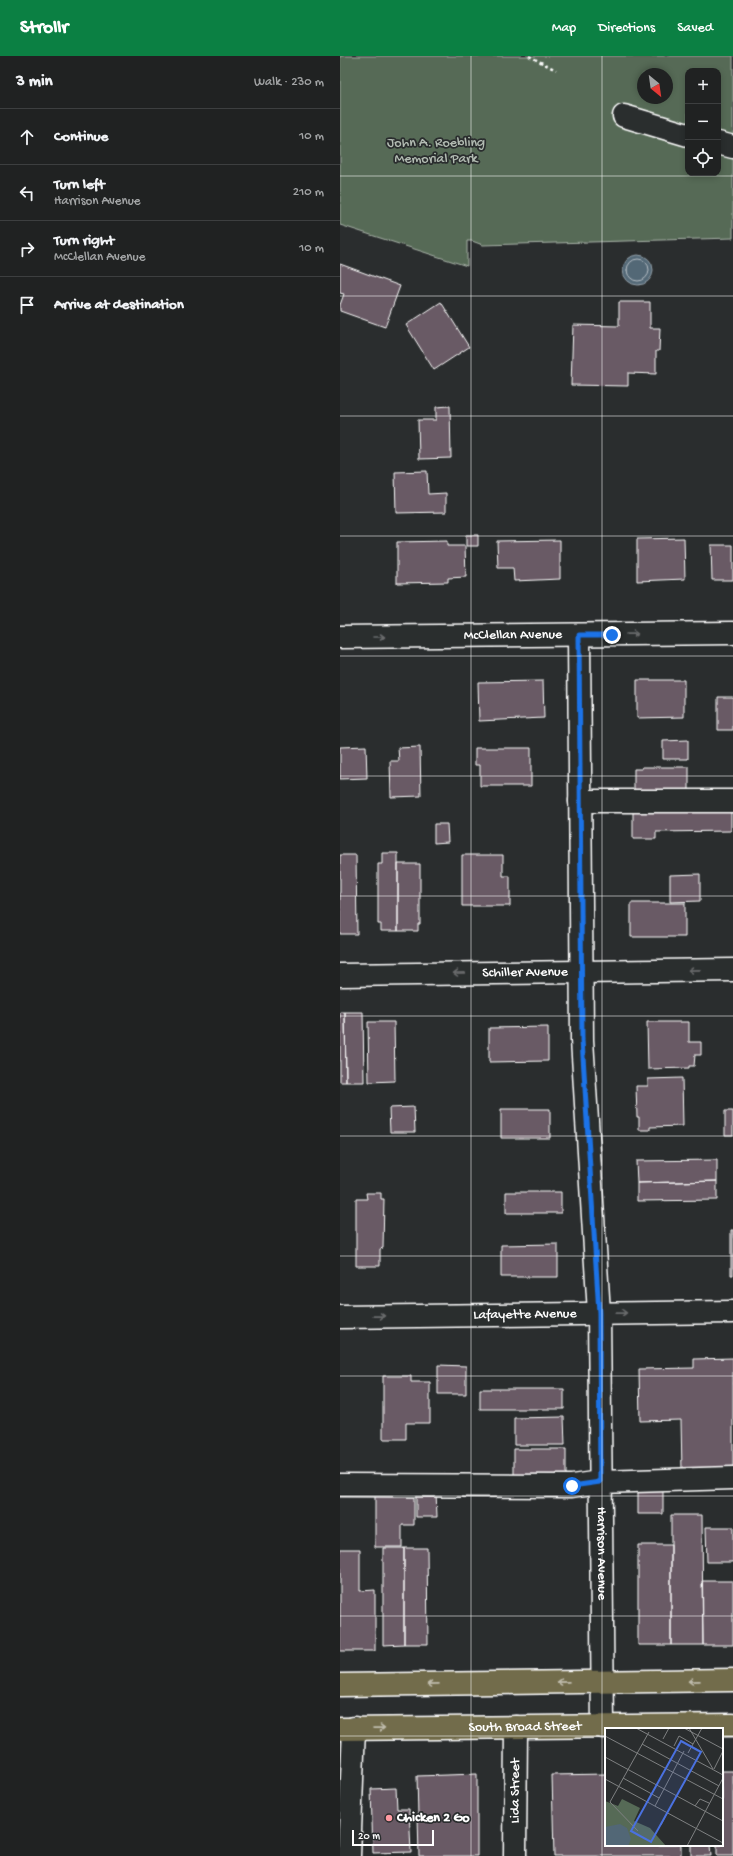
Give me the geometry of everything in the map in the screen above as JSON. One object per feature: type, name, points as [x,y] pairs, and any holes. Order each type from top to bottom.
[{"type":"main road","points":[[340,1685],[733,1680]]},
{"type":"main road","name":"South Broad Street","points":[[347,1728],[733,1725]]},
{"type":"street","points":[[624,116],[685,134]]},
{"type":"street","points":[[721,144],[733,147]]},
{"type":"street","name":"McClellan Avenue","points":[[340,637],[733,633]]},
{"type":"street","name":"Harrison Avenue","points":[[579,635],[582,1040],[599,1313],[603,1727]]},
{"type":"street","points":[[580,801],[733,801]]},
{"type":"street","name":"Schiller Avenue","points":[[340,975],[733,970]]},
{"type":"street","name":"Lafayette Avenue","points":[[340,1316],[733,1312]]},
{"type":"street","points":[[340,1484],[572,1486],[600,1482],[733,1478]]},
{"type":"street","name":"Lida Street","points":[[515,1856],[516,1727]]},
{"type":"street","points":[[347,1728],[354,1764],[349,1856]]},
{"type":"path","points":[[529,56],[556,70]]},
{"type":"green space","name":"John A. Roebling Memorial Park","points":[[340,56],[733,56],[733,238],[483,245],[472,241],[467,241],[467,266],[340,225]]},
{"type":"water","points":[[638,255],[644,256],[652,264],[652,276],[644,284],[638,285],[632,284],[624,276],[623,270],[624,264],[632,256]]},
{"type":"building","points":[[340,264],[400,286],[385,327],[340,311],[340,305],[344,294],[340,293]]},
{"type":"building","points":[[441,302],[469,347],[434,370],[406,325]]},
{"type":"building","points":[[619,302],[650,302],[650,328],[660,328],[659,351],[656,351],[656,374],[628,373],[628,386],[571,385],[573,325],[619,326]]},
{"type":"building","points":[[450,406],[451,458],[419,459],[418,420],[436,420],[436,407]]},
{"type":"building","points":[[427,471],[428,494],[446,493],[446,512],[396,513],[395,472]]},
{"type":"building","points":[[466,535],[478,535],[478,546],[466,546]]},
{"type":"building","points":[[684,538],[685,579],[637,581],[637,539]]},
{"type":"building","points":[[560,540],[560,579],[514,581],[513,568],[498,568],[497,541]]},
{"type":"building","points":[[447,541],[447,546],[465,546],[466,577],[448,578],[448,582],[397,583],[397,542]]},
{"type":"building","points":[[711,545],[733,545],[733,580],[712,580]]},
{"type":"building","points":[[637,680],[684,680],[684,717],[637,718]]},
{"type":"building","points":[[543,681],[544,718],[479,721],[478,682]]},
{"type":"building","points":[[718,697],[733,697],[733,730],[718,730]]},
{"type":"building","points":[[688,740],[688,759],[663,759],[663,741]]},
{"type":"building","points":[[366,746],[367,778],[340,779],[340,747]]},
{"type":"building","points":[[420,747],[421,796],[391,797],[390,761],[399,761],[398,748]]},
{"type":"building","points":[[475,748],[531,748],[531,786],[480,786],[480,765],[475,765]]},
{"type":"building","points":[[642,767],[689,767],[689,797],[634,795],[634,769],[642,769]]},
{"type":"building","points":[[731,808],[731,831],[656,832],[656,839],[633,839],[633,809]]},
{"type":"building","points":[[434,824],[447,824],[448,842],[434,843]]},
{"type":"building","points":[[382,853],[398,853],[398,931],[381,931],[381,924],[378,924],[378,864],[382,864]]},
{"type":"building","points":[[340,855],[356,855],[357,934],[340,934]]},
{"type":"building","points":[[462,855],[503,855],[503,876],[510,876],[510,906],[462,906]]},
{"type":"building","points":[[398,864],[420,864],[420,924],[418,924],[418,931],[398,931]]},
{"type":"building","points":[[700,874],[700,901],[670,902],[670,875]]},
{"type":"building","points":[[631,903],[685,903],[685,937],[631,937]]},
{"type":"building","points":[[340,1012],[345,1012],[346,1082],[340,1082]]},
{"type":"building","points":[[345,1012],[363,1012],[364,1082],[346,1082]]},
{"type":"building","points":[[368,1022],[394,1022],[395,1081],[369,1082]]},
{"type":"building","points":[[647,1022],[689,1022],[689,1042],[701,1042],[701,1055],[695,1055],[694,1066],[689,1066],[689,1068],[648,1069]]},
{"type":"building","points":[[548,1027],[548,1061],[489,1062],[489,1028]]},
{"type":"building","points":[[682,1078],[683,1126],[650,1127],[650,1130],[639,1130],[636,1086],[648,1086],[648,1079]]},
{"type":"building","points":[[414,1107],[415,1132],[390,1132],[389,1108]]},
{"type":"building","points":[[501,1109],[550,1109],[550,1138],[501,1138]]},
{"type":"building","points":[[725,1111],[733,1111],[733,1135],[725,1135]]},
{"type":"building","points":[[717,1160],[717,1181],[637,1183],[636,1161]]},
{"type":"building","points":[[717,1181],[717,1200],[637,1201],[637,1183]]},
{"type":"building","points":[[506,1192],[561,1192],[561,1213],[506,1213]]},
{"type":"building","points":[[366,1193],[381,1193],[381,1199],[384,1199],[383,1248],[380,1249],[380,1266],[356,1266],[356,1199],[367,1199]]},
{"type":"building","points":[[731,1230],[733,1230],[733,1275],[731,1275]]},
{"type":"building","points":[[558,1244],[558,1277],[501,1277],[501,1245]]},
{"type":"building","points":[[733,1358],[733,1471],[682,1472],[681,1420],[640,1421],[639,1369],[694,1368],[694,1359]]},
{"type":"building","points":[[438,1365],[466,1366],[466,1394],[438,1394]]},
{"type":"building","points":[[383,1376],[411,1376],[411,1382],[430,1382],[430,1423],[406,1423],[406,1439],[383,1439]]},
{"type":"building","points":[[480,1389],[564,1389],[564,1409],[480,1409]]},
{"type":"building","points":[[564,1417],[565,1445],[514,1445],[514,1418]]},
{"type":"building","points":[[514,1449],[566,1449],[566,1478],[514,1478]]},
{"type":"building","points":[[638,1488],[663,1488],[663,1514],[638,1514]]},
{"type":"building","points":[[375,1491],[414,1491],[414,1525],[402,1525],[402,1547],[375,1547]]},
{"type":"building","points":[[416,1492],[436,1492],[437,1517],[416,1517]]},
{"type":"building","points":[[671,1515],[702,1515],[703,1645],[671,1645]]},
{"type":"building","points":[[706,1527],[733,1527],[733,1562],[707,1562]]},
{"type":"building","points":[[638,1545],[671,1545],[671,1645],[638,1645]]},
{"type":"building","points":[[383,1548],[404,1548],[404,1644],[383,1645]]},
{"type":"building","points":[[404,1548],[427,1548],[428,1644],[404,1644]]},
{"type":"building","points":[[340,1549],[360,1549],[360,1591],[375,1590],[375,1651],[340,1651]]},
{"type":"building","points":[[702,1581],[733,1581],[733,1645],[703,1645]]},
{"type":"building","points":[[723,1771],[733,1771],[733,1856],[717,1856],[717,1846],[723,1846]]},
{"type":"building","points":[[477,1774],[477,1856],[419,1856],[417,1776]]},
{"type":"building","points":[[605,1774],[605,1846],[681,1846],[681,1856],[554,1856],[552,1775]]},
{"type":"building","points":[[396,1788],[397,1809],[409,1809],[411,1852],[373,1853],[371,1789]]},
{"type":"building","points":[[691,1846],[710,1846],[711,1856],[691,1856]]},
{"type":"place","name":"Chicken 2 Go","points":[[389,1818]]},
{"type":"route","points":[[572,1486],[600,1482],[599,1313],[582,1040],[579,635],[612,635]]}]
